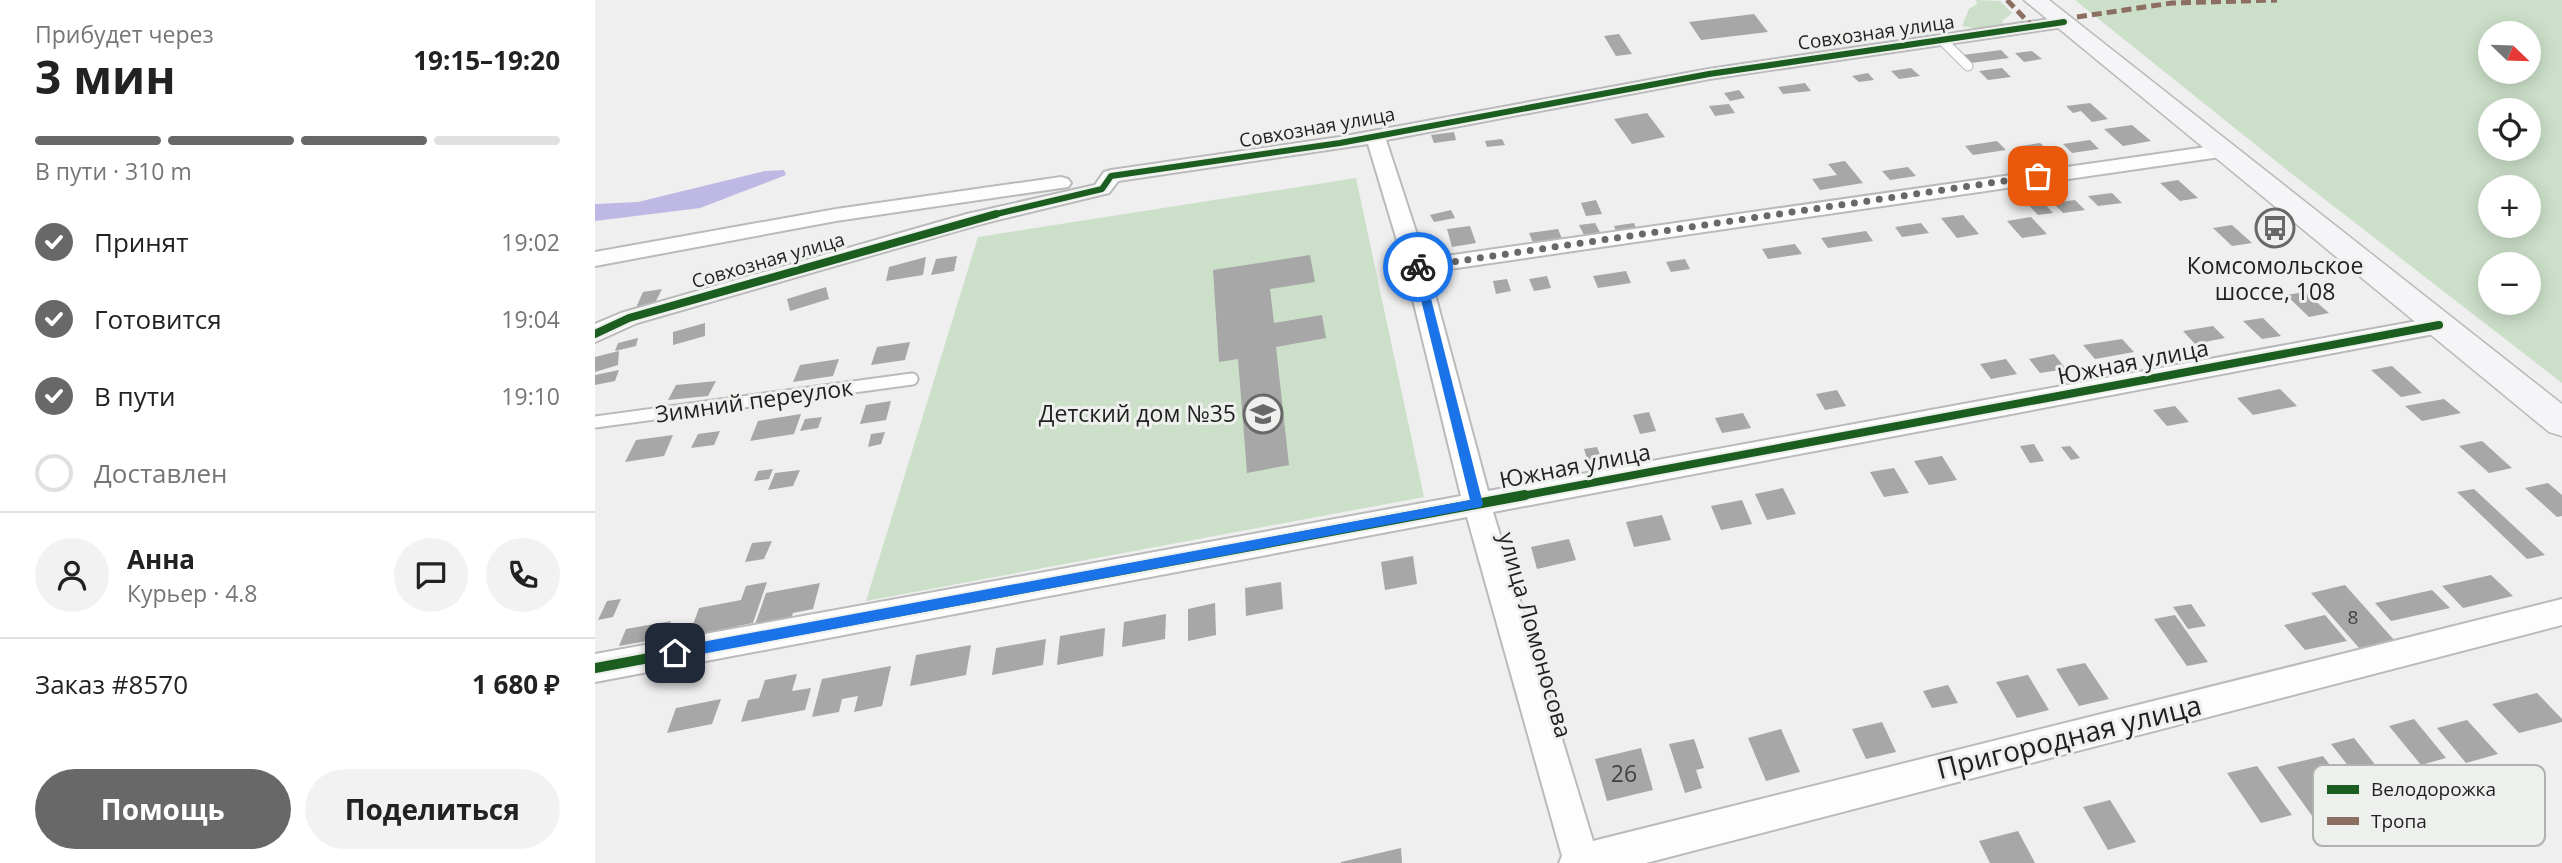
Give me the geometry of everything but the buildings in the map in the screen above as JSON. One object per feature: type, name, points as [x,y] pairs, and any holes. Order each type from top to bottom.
[{"type":"main road","points":[[2038,0],[2220,151],[2562,423]]},
{"type":"street","name":"Совхозная улица","points":[[595,334],[629,318],[935,230],[1102,189],[1111,176],[1340,143],[1709,74],[2064,22]]},
{"type":"street","name":"улица Ломоносова","points":[[1375,135],[1416,267],[1477,504],[1580,863]]},
{"type":"street","points":[[1416,267],[2220,151]]},
{"type":"street","points":[[595,260],[836,215],[1111,176]]},
{"type":"street","name":"Южная улица","points":[[595,668],[2439,326]]},
{"type":"street","name":"Пригородная улица","points":[[1580,863],[2562,612]]},
{"type":"lane","points":[[1943,41],[1968,66]]},
{"type":"lane","name":"Зимний переулок","points":[[595,422],[912,379]]},
{"type":"green space","points":[[1976,0],[2000,1],[2012,13],[2002,21],[2004,25],[2001,29],[1962,26],[1969,9],[1977,4]]},
{"type":"green space","points":[[2075,0],[2562,0],[2562,383],[2292,174]]},
{"type":"green space","points":[[1356,178],[1424,497],[866,601],[978,237]]},
{"type":"shaded area","points":[[784,170],[786,175],[700,208],[595,221],[595,204],[638,202],[765,171]]},
{"type":"marked path","points":[[2007,0],[2032,26]]},
{"type":"marked path","points":[[2077,17],[2172,3],[2277,0]]},
{"type":"cycle path","points":[[595,334],[629,318],[975,219],[1102,189],[1111,176],[1340,143],[1709,74],[2064,22]]},
{"type":"cycle path","points":[[595,668],[2439,325]]},
{"type":"way so far","points":[[1418,267],[2038,176]]},
{"type":"place","name":"Комсомольское шоссе, 108","points":[[2275,228]]},
{"type":"place","name":"Детский дом №35","points":[[1263,414]]},
{"type":"route","points":[[675,653],[1477,504],[1418,267]]}]
